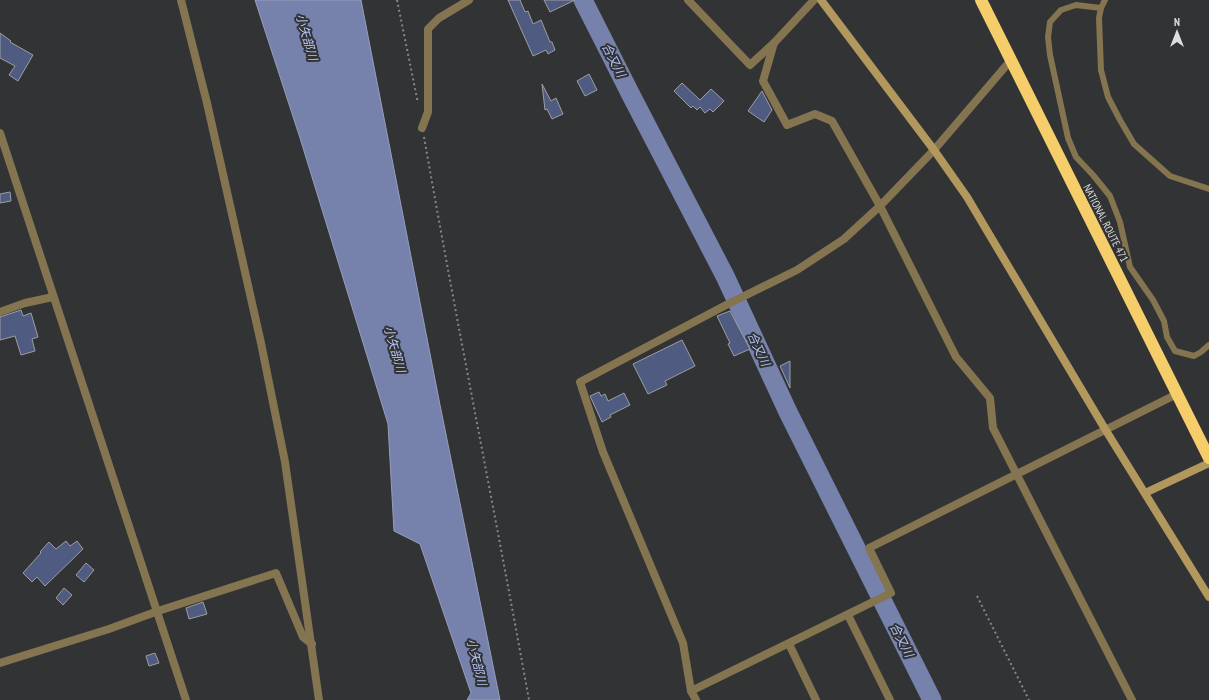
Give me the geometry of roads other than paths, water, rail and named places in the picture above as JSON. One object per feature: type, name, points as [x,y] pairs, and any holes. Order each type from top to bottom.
[{"type":"highway","name":"NATIONAL ROUTE 471","points":[[981,0],[1209,458]]},
{"type":"street","points":[[181,0],[208,111],[264,358],[285,462],[319,700]]},
{"type":"street","points":[[422,128],[428,112],[428,29],[439,18],[469,0]]},
{"type":"street","points":[[688,0],[750,65],[774,44],[814,0]]},
{"type":"street","points":[[821,0],[934,150],[967,197],[1105,429],[1209,597]]},
{"type":"street","points":[[774,44],[763,81],[787,125],[815,114],[832,121],[880,206],[956,357],[990,398],[993,428],[1132,700]]},
{"type":"street","points":[[696,700],[691,691],[683,643],[603,452],[580,382],[728,304],[797,270],[844,239],[880,206],[934,150],[1011,60]]},
{"type":"street","points":[[0,133],[186,700]]},
{"type":"street","points":[[0,312],[53,297]]},
{"type":"street","points":[[691,691],[891,593],[869,548],[1018,475],[1105,429],[1177,394]]},
{"type":"street","points":[[1145,493],[1209,463]]},
{"type":"street","points":[[0,663],[276,573],[303,637],[312,644]]},
{"type":"street","points":[[848,614],[890,700]]},
{"type":"street","points":[[789,644],[816,700]]},
{"type":"lane","points":[[1105,0],[1101,8],[1099,18],[1101,70],[1108,97],[1127,132],[1134,144],[1170,176],[1209,189]]},
{"type":"lane","points":[[1101,8],[1076,5],[1061,10],[1050,22],[1048,37],[1050,55],[1068,138],[1076,157],[1110,196],[1120,222],[1130,267],[1153,300],[1164,321],[1167,337],[1175,351],[1194,356],[1209,345]]},
{"type":"water","name":"小矢部川","points":[[255,0],[361,0],[440,405],[500,700],[467,700],[471,693],[420,544],[394,531],[388,424],[300,138]]},
{"type":"waterway","name":"合又川","points":[[583,0],[725,276],[788,412],[932,700]]}]
